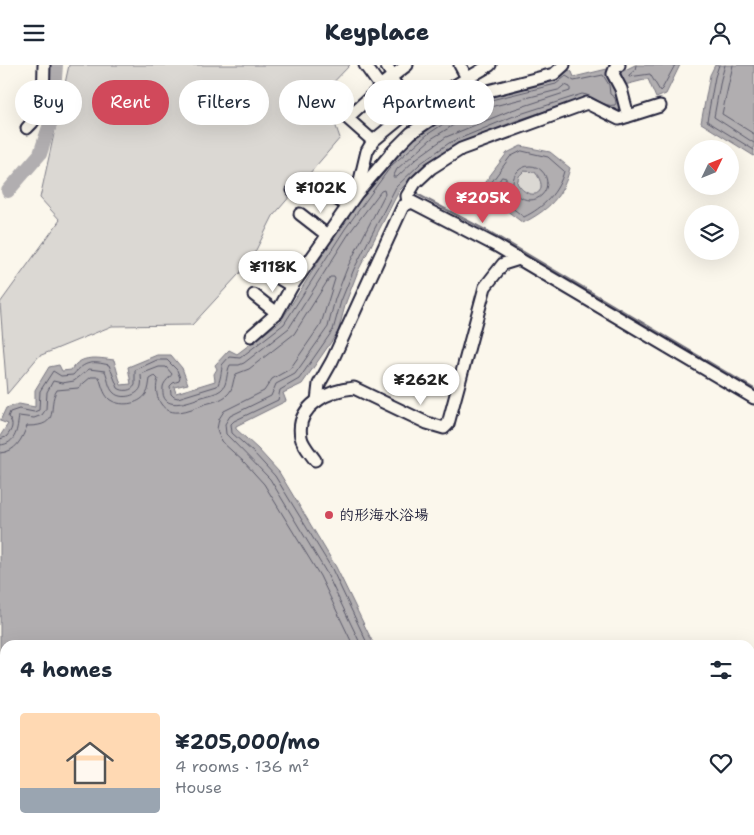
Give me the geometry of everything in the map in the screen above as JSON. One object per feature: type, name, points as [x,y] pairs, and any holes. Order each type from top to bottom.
[{"type":"street","points":[[27,128],[35,121],[39,114],[43,96],[44,65]]},
{"type":"street","points":[[365,65],[374,80]]},
{"type":"street","points":[[386,65],[394,80]]},
{"type":"street","points":[[388,80],[407,65]]},
{"type":"street","points":[[460,65],[466,78]]},
{"type":"street","points":[[494,89],[554,74],[564,65]]},
{"type":"street","points":[[463,80],[482,67]]},
{"type":"street","points":[[616,69],[628,116]]},
{"type":"street","points":[[364,102],[347,118],[373,141]]},
{"type":"street","points":[[408,202],[407,196],[415,183],[431,168],[461,149],[587,103],[619,119],[660,106]]},
{"type":"street","points":[[356,193],[368,151],[373,141],[393,125]]},
{"type":"street","points":[[405,125],[411,133]]},
{"type":"street","points":[[251,336],[277,313],[292,286],[356,193],[394,150],[411,133],[423,125]]},
{"type":"street","points":[[293,189],[313,184],[348,205]]},
{"type":"street","points":[[317,401],[319,384],[332,361],[403,206],[408,202],[412,202],[458,225],[519,259],[754,398]]},
{"type":"street","points":[[300,214],[328,235]]},
{"type":"street","points":[[315,460],[301,439],[300,423],[305,413],[317,401],[331,393],[344,389],[354,388],[427,423],[444,428],[451,416],[485,287],[504,264],[519,259]]},
{"type":"street","points":[[258,267],[292,286]]},
{"type":"street","points":[[254,295],[277,313]]},
{"type":"shaded area","points":[[69,65],[350,65],[336,80],[279,80],[279,125],[335,125],[340,138],[273,216],[250,262],[192,325],[112,326],[39,356],[7,394],[0,303],[60,220],[40,198],[56,125],[82,125],[82,80],[66,80]]},
{"type":"shaded area","points":[[524,171],[535,172],[540,179],[541,186],[537,193],[528,193],[517,183],[519,176]]},
{"type":"water","points":[[635,65],[680,65],[666,94],[656,98],[648,79],[613,88],[615,92],[618,92],[623,109],[609,112],[584,98],[515,121],[451,147],[424,166],[399,191],[358,271],[346,302],[338,332],[302,384],[283,393],[286,401],[236,426],[236,429],[279,472],[336,567],[372,640],[0,640],[0,436],[8,424],[0,421],[6,408],[19,404],[35,407],[35,390],[49,367],[59,365],[62,371],[71,370],[80,361],[85,359],[102,358],[114,360],[121,385],[131,384],[128,367],[157,355],[171,355],[182,368],[188,384],[174,387],[176,393],[215,381],[214,374],[217,369],[215,365],[229,350],[237,354],[281,321],[341,226],[389,161],[425,130],[433,125],[494,125],[494,95],[566,68],[572,72],[574,77],[607,69],[612,81],[622,77],[621,72]]},
{"type":"water","points":[[715,65],[754,65],[754,156],[739,147],[739,140],[728,140],[701,123],[710,75]]},
{"type":"water","points":[[521,146],[550,152],[570,168],[559,195],[547,208],[523,223],[485,194],[482,186],[507,153]],"holes":[[[524,171],[535,172],[540,179],[540,190],[537,193],[528,193],[517,183],[519,176]]]},
{"type":"waterway","points":[[8,191],[40,154],[52,118],[56,65]]},
{"type":"waterway","points":[[413,192],[491,233],[754,389]]},
{"type":"place","name":"的形海水浴場","points":[[329,515]]}]
